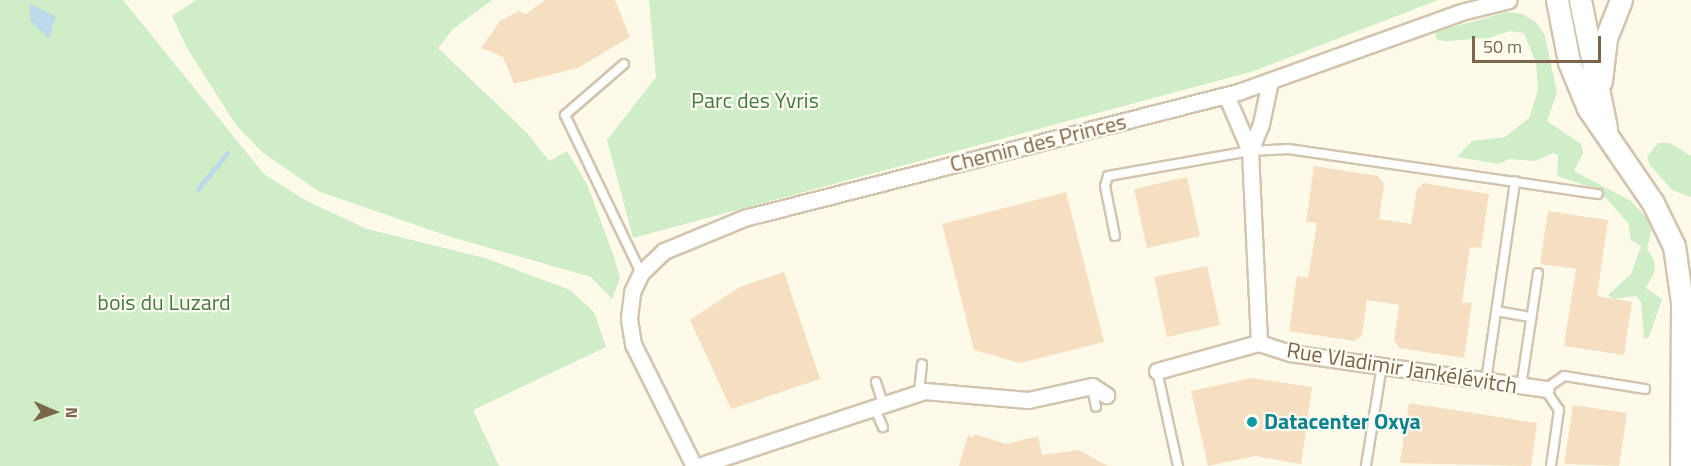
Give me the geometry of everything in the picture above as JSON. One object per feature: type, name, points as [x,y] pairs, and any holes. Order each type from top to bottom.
[{"type":"main road","points":[[1557,0],[1569,62],[1588,108],[1663,219],[1679,265],[1682,466]]},
{"type":"main road","points":[[1580,0],[1587,49],[1601,97],[1606,132]]},
{"type":"main road","points":[[1601,97],[1606,38],[1621,0]]},
{"type":"street","name":"Chemin des Princes","points":[[1461,12],[1479,0]]},
{"type":"street","name":"Chemin des Princes","points":[[696,466],[633,344],[629,318],[632,292],[641,273],[664,250],[744,218],[1226,95],[1461,12],[1509,0]]},
{"type":"street","name":"Rue Vladimir Jankélévitch","points":[[1250,151],[1262,124],[1270,81]]},
{"type":"street","name":"Rue Vladimir Jankélévitch","points":[[1226,95],[1250,151],[1259,343]]},
{"type":"street","name":"Rue Vladimir Jankélévitch","points":[[1157,371],[1259,343],[1290,353],[1545,389]]},
{"type":"street","points":[[696,466],[919,392],[944,390],[1028,400],[1092,386],[1101,401]]},
{"type":"lane","points":[[624,64],[564,115],[641,273]]},
{"type":"lane","points":[[1115,236],[1105,186],[1108,176],[1250,151],[1289,149],[1599,194]]},
{"type":"lane","points":[[1486,381],[1515,181]]},
{"type":"lane","points":[[1521,387],[1538,273]]},
{"type":"lane","points":[[1496,311],[1531,317]]},
{"type":"lane","points":[[919,392],[922,364]]},
{"type":"lane","points":[[1366,466],[1382,365]]},
{"type":"lane","points":[[1157,371],[1178,466]]},
{"type":"lane","points":[[1551,466],[1559,410],[1545,389],[1564,376],[1646,389]]},
{"type":"lane","points":[[876,381],[882,427]]},
{"type":"green space","name":"bois du Luzard","points":[[0,0],[123,0],[264,174],[305,200],[367,229],[485,258],[570,290],[594,312],[606,347],[473,410],[499,466],[0,466]]},
{"type":"green space","points":[[196,0],[492,0],[453,29],[438,48],[527,133],[549,161],[567,151],[587,184],[614,257],[620,278],[612,299],[591,277],[451,237],[320,192],[263,153],[236,125],[187,48],[172,16]]},
{"type":"green space","name":"Parc des Yvris","points":[[649,0],[1438,0],[1254,71],[633,238],[607,140],[656,77]]},
{"type":"green space","points":[[1507,12],[1523,14],[1536,22],[1545,36],[1557,93],[1547,121],[1581,144],[1583,153],[1574,171],[1631,201],[1653,225],[1647,248],[1654,260],[1655,271],[1646,288],[1662,299],[1649,337],[1644,339],[1641,302],[1636,296],[1614,299],[1608,295],[1631,274],[1641,246],[1631,240],[1628,223],[1599,190],[1557,176],[1558,155],[1553,153],[1535,161],[1509,159],[1499,164],[1457,157],[1472,141],[1505,137],[1529,118],[1538,90],[1536,64],[1524,33],[1510,31],[1488,38],[1447,41],[1437,40],[1435,32]]},
{"type":"green space","points":[[1658,143],[1670,143],[1691,156],[1691,197],[1672,190],[1650,165],[1647,157]]},
{"type":"water","points":[[30,4],[56,16],[49,39],[30,20]]},
{"type":"building","points":[[545,0],[615,0],[630,37],[578,68],[514,84],[503,57],[481,48],[500,21],[519,11],[526,14]]},
{"type":"building","points":[[1314,166],[1378,176],[1384,184],[1379,219],[1411,224],[1417,189],[1424,183],[1489,194],[1481,248],[1470,247],[1462,302],[1472,303],[1464,358],[1399,348],[1394,340],[1399,305],[1367,300],[1362,335],[1354,341],[1289,331],[1297,276],[1308,278],[1317,223],[1306,222]]},
{"type":"building","points":[[1187,177],[1200,236],[1147,248],[1134,189]]},
{"type":"building","points":[[1066,192],[1104,342],[1020,363],[974,350],[942,224]]},
{"type":"building","points":[[1548,211],[1608,220],[1597,296],[1632,302],[1624,355],[1564,346],[1576,269],[1540,264]]},
{"type":"building","points":[[1207,266],[1220,325],[1167,337],[1154,277]]},
{"type":"building","points":[[784,272],[820,379],[731,409],[690,320],[740,287]]},
{"type":"building","name":"Datacenter Oxya","points":[[1251,378],[1312,387],[1301,464],[1255,456],[1208,466],[1191,391]]},
{"type":"building","points":[[1409,403],[1537,423],[1531,466],[1400,463]]},
{"type":"building","points":[[1573,405],[1627,413],[1619,466],[1564,464]]},
{"type":"building","points":[[974,434],[1006,444],[1038,436],[1042,455],[1079,450],[1108,466],[959,466],[968,435],[973,437]]},
{"type":"waterway","points":[[198,189],[227,153]]},
{"type":"place","name":"Datacenter Oxya","points":[[1252,422]]}]
